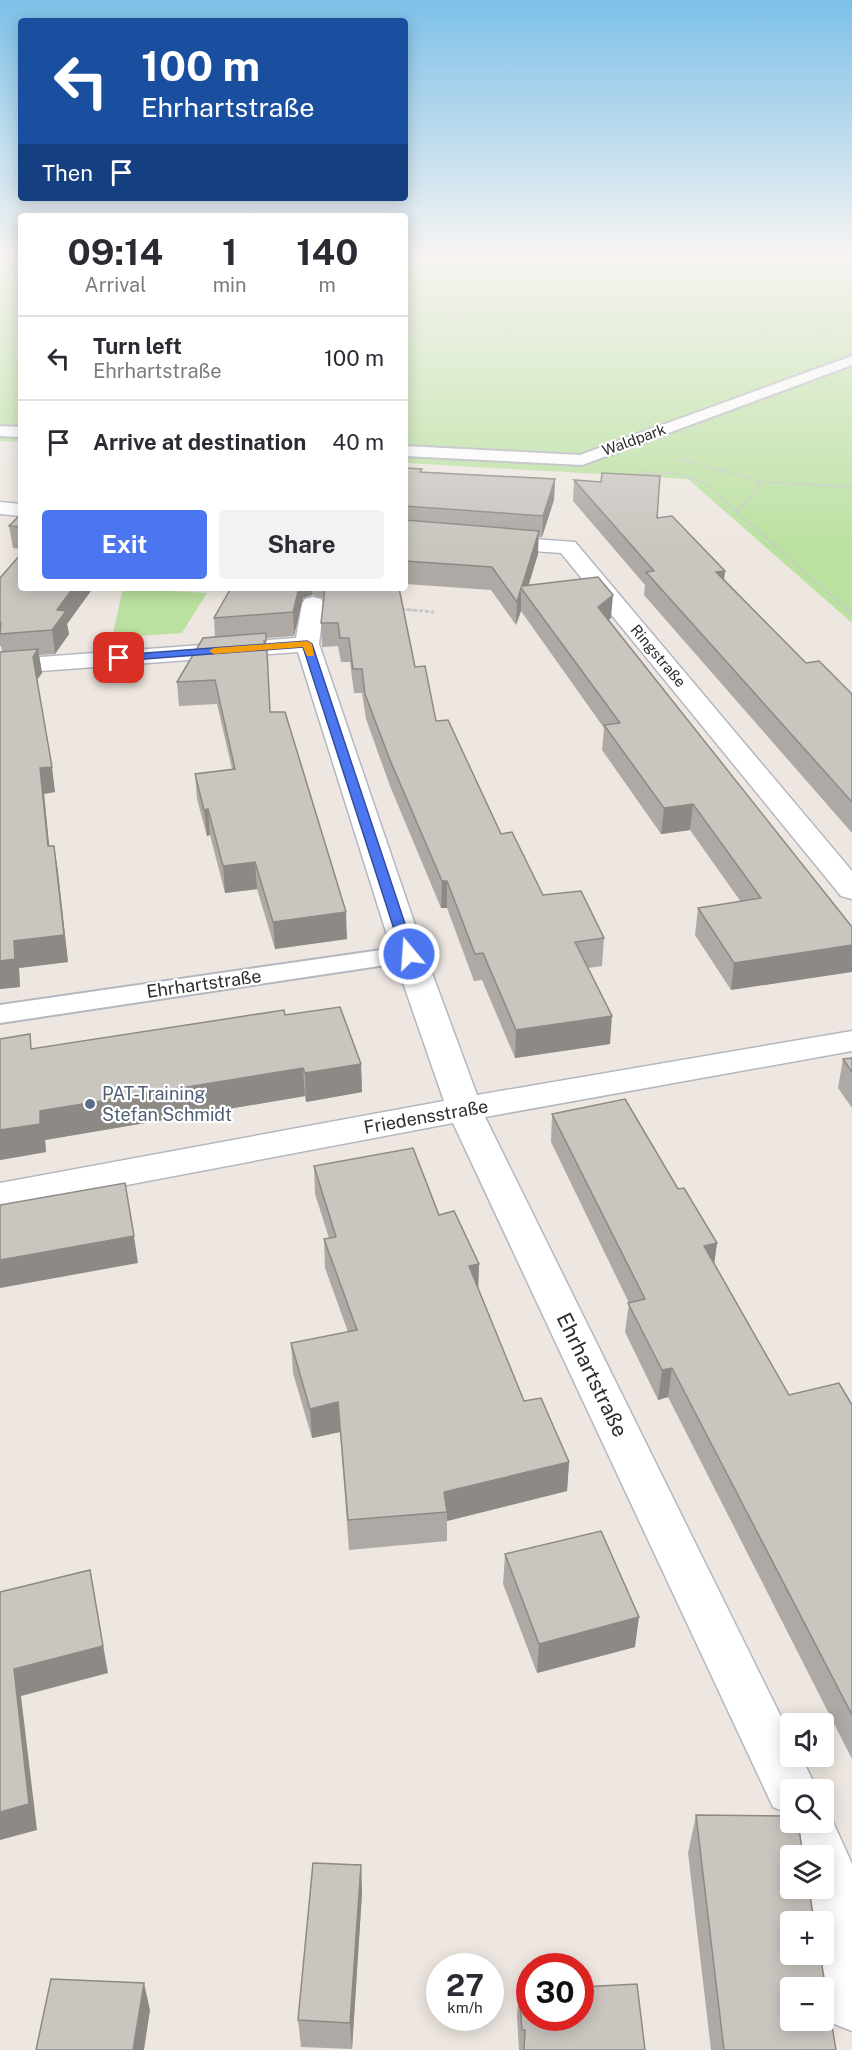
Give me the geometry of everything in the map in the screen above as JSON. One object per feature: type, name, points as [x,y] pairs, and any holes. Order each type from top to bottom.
[{"type":"street","points":[[0,508],[18,510]]},
{"type":"street","name":"Ringstraße","points":[[408,536],[567,547],[852,890]]},
{"type":"street","name":"Ehrhartstraße","points":[[313,604],[307,644],[409,954],[464,1109],[786,1779]]},
{"type":"street","points":[[0,667],[307,644]]},
{"type":"street","name":"Friedensstraße","points":[[0,1196],[464,1109],[852,1041]]},
{"type":"street","points":[[831,1899],[852,2003]]},
{"type":"lane","name":"Waldpark","points":[[408,451],[582,460],[852,360]]},
{"type":"lane","points":[[0,431],[18,432]]},
{"type":"lane","name":"Ehrhartstraße","points":[[0,1014],[409,954]]},
{"type":"path","points":[[604,451],[678,458],[762,482],[852,487]]},
{"type":"path","points":[[629,472],[676,474],[703,482],[852,614]]},
{"type":"path","points":[[737,512],[762,482]]},
{"type":"path","points":[[390,609],[434,612]]},
{"type":"green space","points":[[0,354],[18,354],[18,442],[0,441]]},
{"type":"green space","points":[[408,354],[852,354],[852,623],[688,479],[408,463]]},
{"type":"green space","points":[[122,591],[207,593],[182,633],[112,638]]},
{"type":"building","points":[[408,468],[422,469],[420,472],[555,479],[543,516],[408,506]]},
{"type":"building","points":[[602,473],[660,476],[657,518],[672,516],[725,571],[716,572],[806,663],[819,661],[852,694],[852,802],[646,572],[654,571],[574,480],[601,482]]},
{"type":"building","points":[[18,517],[18,527],[9,526]]},
{"type":"building","points":[[408,520],[539,531],[522,586],[598,577],[613,595],[598,607],[852,927],[852,945],[734,963],[698,908],[761,898],[693,804],[664,808],[604,725],[620,723],[521,588],[517,602],[492,567],[408,561]]},
{"type":"building","points":[[18,557],[18,591],[71,591],[57,610],[66,611],[52,630],[0,634],[0,578]]},
{"type":"building","points":[[229,591],[298,591],[293,612],[214,618]]},
{"type":"building","points":[[325,591],[400,591],[415,667],[425,666],[436,721],[448,720],[501,834],[512,832],[543,895],[581,891],[604,938],[575,942],[612,1016],[516,1030],[483,953],[475,954],[447,881],[442,881],[390,760],[365,694],[362,669],[353,669],[349,638],[340,638],[338,623],[321,623]]},
{"type":"building","points":[[266,633],[266,641],[264,641],[267,651],[270,712],[285,712],[346,912],[273,922],[255,862],[223,866],[208,809],[204,810],[195,774],[235,769],[215,680],[177,682],[203,638]]},
{"type":"building","points":[[38,649],[33,657],[52,767],[40,768],[48,846],[54,846],[64,935],[14,941],[15,959],[0,961],[0,652]]},
{"type":"building","points":[[340,1007],[361,1064],[305,1073],[303,1068],[40,1111],[40,1124],[0,1130],[0,1039],[30,1034],[31,1049],[284,1010],[285,1015]]},
{"type":"building","points":[[852,1058],[852,1072],[843,1059]]},
{"type":"building","points":[[625,1099],[678,1189],[684,1188],[717,1243],[704,1246],[789,1395],[839,1383],[852,1405],[852,1715],[672,1368],[662,1370],[628,1303],[645,1299],[552,1114]]},
{"type":"building","points":[[413,1148],[439,1215],[454,1211],[479,1264],[469,1266],[524,1401],[541,1398],[569,1462],[444,1492],[447,1512],[348,1520],[338,1402],[310,1409],[291,1343],[357,1330],[324,1239],[336,1237],[314,1166]]},
{"type":"building","points":[[125,1183],[134,1236],[0,1260],[0,1205]]},
{"type":"building","points":[[601,1531],[639,1617],[539,1644],[505,1554]]},
{"type":"building","points":[[90,1570],[103,1646],[14,1669],[29,1804],[0,1812],[0,1592]]},
{"type":"building","points":[[696,1815],[780,1816],[780,1833],[800,1833],[801,1845],[780,1845],[780,1899],[811,1899],[812,1911],[780,1911],[780,1965],[822,1965],[824,1977],[780,1977],[780,2031],[833,2031],[836,2050],[724,2050]]},
{"type":"building","points":[[313,1863],[361,1865],[350,2023],[298,2020]]},
{"type":"building","points":[[51,1979],[144,1983],[133,2050],[36,2050]]},
{"type":"building","points":[[637,1984],[645,2050],[524,2050],[525,2031],[594,2031],[594,1986]]},
{"type":"slow traffic","points":[[214,651],[307,644],[310,653]]},
{"type":"place","name":"PAT-Training Stefan Schmidt","points":[[90,1104]]},
{"type":"route","points":[[119,658],[307,644],[409,954]]}]
